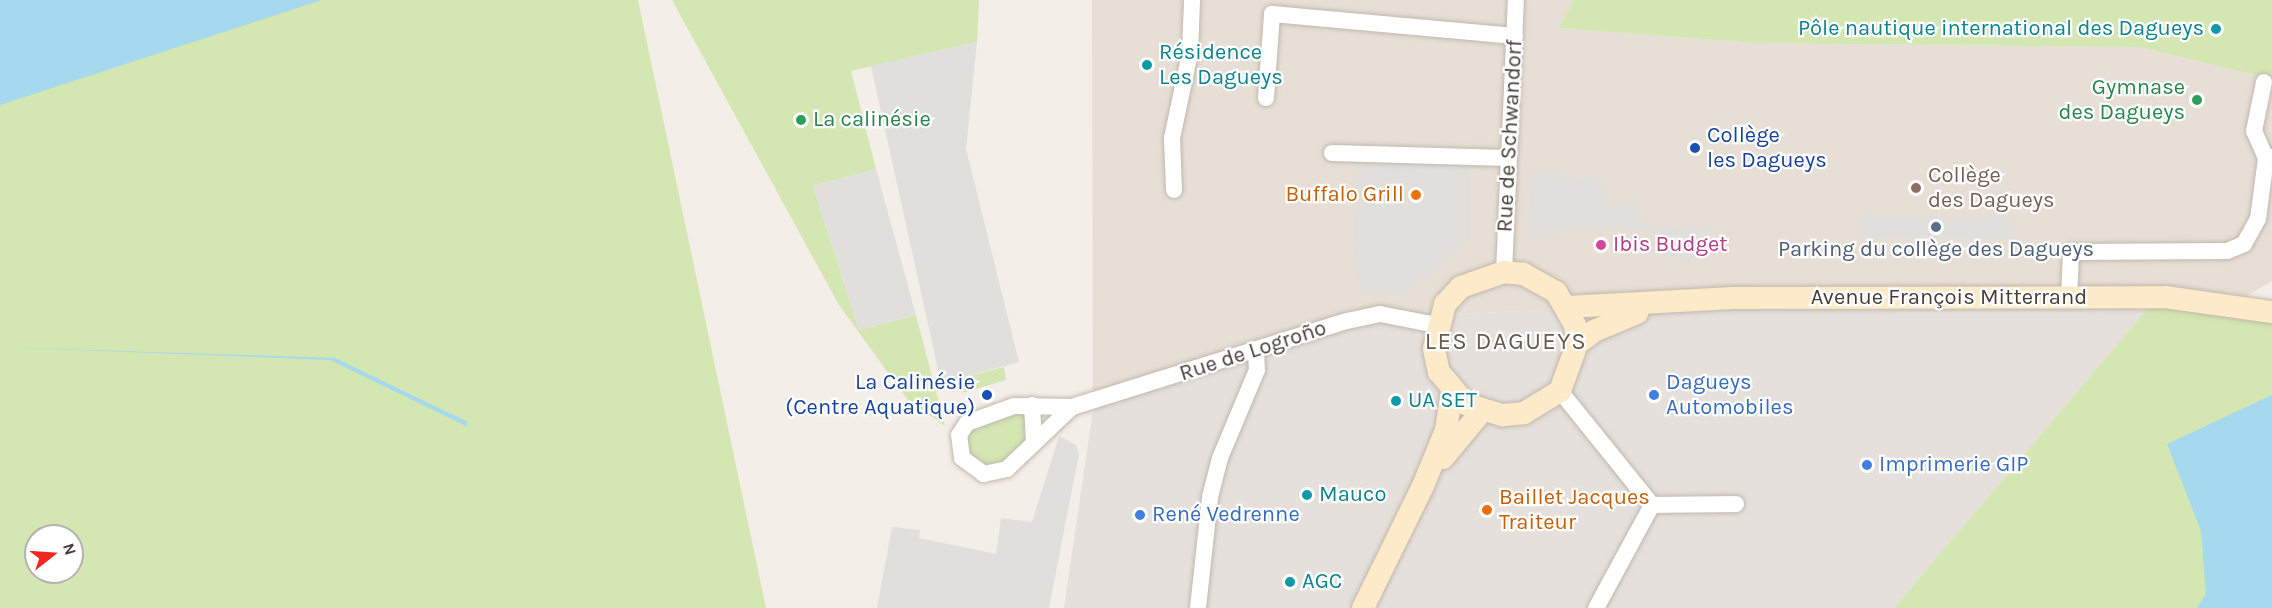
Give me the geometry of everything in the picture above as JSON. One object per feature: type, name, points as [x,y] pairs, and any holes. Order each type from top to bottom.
[{"type":"main road","points":[[1363,608],[1423,486],[1446,429],[1452,392],[1434,349],[1436,325],[1461,287],[1504,272],[1540,281],[1567,307],[1577,344],[1560,391],[1524,413],[1482,411],[1452,392]]},
{"type":"main road","name":"Avenue François Mitterrand","points":[[1567,307],[1666,303],[2069,298],[2232,303],[2272,312]]},
{"type":"main road","name":"Avenue François Mitterrand","points":[[1577,344],[1594,330],[1666,303]]},
{"type":"main road","points":[[1423,486],[1482,411]]},
{"type":"street","points":[[1174,190],[1172,138],[1190,53],[1192,0]]},
{"type":"street","name":"Rue de Schwandorf","points":[[1504,272],[1516,0]]},
{"type":"street","points":[[1266,98],[1272,7],[1515,36]]},
{"type":"street","points":[[2069,298],[2071,252],[2227,251],[2244,244],[2258,219],[2269,158],[2254,131],[2264,82]]},
{"type":"street","points":[[1332,153],[1508,158]]},
{"type":"street","name":"Rue de Logroño","points":[[1072,407],[1007,469],[984,474],[967,465],[959,450],[959,435],[968,423],[1032,405],[1072,407],[1256,349],[1380,314],[1436,325]]},
{"type":"street","points":[[1198,608],[1210,497],[1220,458],[1257,370],[1256,349]]},
{"type":"street","points":[[1560,391],[1652,505]]},
{"type":"street","points":[[1032,405],[1034,441]]},
{"type":"street","points":[[1652,505],[1736,504]]},
{"type":"street","points":[[1596,608],[1652,505]]},
{"type":"shaded area","points":[[1092,0],[1574,0],[1558,28],[1755,43],[2139,47],[2272,79],[2272,281],[2233,304],[1883,293],[1443,315],[1274,344],[1093,410]]},
{"type":"shaded area","points":[[977,42],[966,149],[1019,362],[941,383],[871,66]]},
{"type":"shaded area","points":[[1357,159],[1470,163],[1470,240],[1404,294],[1361,292],[1353,247]]},
{"type":"shaded area","points":[[876,169],[916,315],[859,330],[813,186]]},
{"type":"shaded area","points":[[1532,171],[1563,172],[1563,181],[1593,176],[1614,204],[1637,205],[1637,214],[1663,231],[1667,226],[1707,227],[1707,259],[1662,257],[1662,243],[1651,232],[1621,227],[1564,227],[1563,237],[1527,236]]},
{"type":"shaded area","name":"Parking du collège des Dagueys","points":[[1860,214],[2012,217],[2013,239],[1859,238]]},
{"type":"shaded area","points":[[1883,293],[2154,301],[1894,608],[1064,608],[1093,410],[1274,344],[1443,315]]},
{"type":"shaded area","points":[[1059,436],[1076,445],[1079,454],[1049,608],[877,608],[892,527],[920,530],[919,538],[996,554],[1001,518],[1032,522]]},
{"type":"green space","points":[[0,0],[638,0],[766,608],[0,608]]},
{"type":"green space","name":"La calinésie","points":[[672,0],[979,0],[977,42],[851,71],[876,169],[813,186],[859,330],[916,315],[945,426],[907,399],[839,305]]},
{"type":"green space","points":[[1574,0],[2272,0],[2272,79],[2139,47],[1755,43],[1558,28]]},
{"type":"green space","points":[[2154,301],[2272,316],[2272,608],[1894,608]]},
{"type":"green space","points":[[1004,367],[1006,380],[962,393],[957,379]]},
{"type":"green space","points":[[1023,412],[1029,420],[1029,437],[1002,462],[982,466],[964,449],[969,428]]},
{"type":"water","points":[[0,0],[322,0],[0,105]]},
{"type":"water","points":[[1,347],[335,358],[468,422],[466,426],[330,360]]},
{"type":"water","points":[[2272,395],[2272,608],[2197,608],[2206,594],[2201,531],[2167,444]]},
{"type":"place","name":"Pôle nautique international des Dagueys","points":[[2216,29]]},
{"type":"place","name":"Résidence Les Dagueys","points":[[1147,65]]},
{"type":"place","name":"Gymnase des Dagueys","points":[[2197,100]]},
{"type":"place","name":"La calinésie","points":[[801,120]]},
{"type":"place","name":"Collège les Dagueys","points":[[1695,148]]},
{"type":"place","name":"Collège des Dagueys","points":[[1916,188]]},
{"type":"place","name":"Buffalo Grill","points":[[1416,195]]},
{"type":"place","name":"Parking du collège des Dagueys","points":[[1936,227]]},
{"type":"place","name":"Ibis Budget","points":[[1601,245]]},
{"type":"place","name":"La Calinésie (Centre Aquatique)","points":[[987,395]]},
{"type":"place","name":"Dagueys Automobiles","points":[[1654,395]]},
{"type":"place","name":"UA SET","points":[[1396,401]]},
{"type":"place","name":"Imprimerie GIP","points":[[1867,465]]},
{"type":"place","name":"Mauco","points":[[1307,495]]},
{"type":"place","name":"Baillet Jacques Traiteur","points":[[1487,510]]},
{"type":"place","name":"René Vedrenne","points":[[1140,515]]},
{"type":"place","name":"AGC","points":[[1290,582]]},
{"type":"district","name":"LES DAGUEYS","points":[[1506,342]]}]
